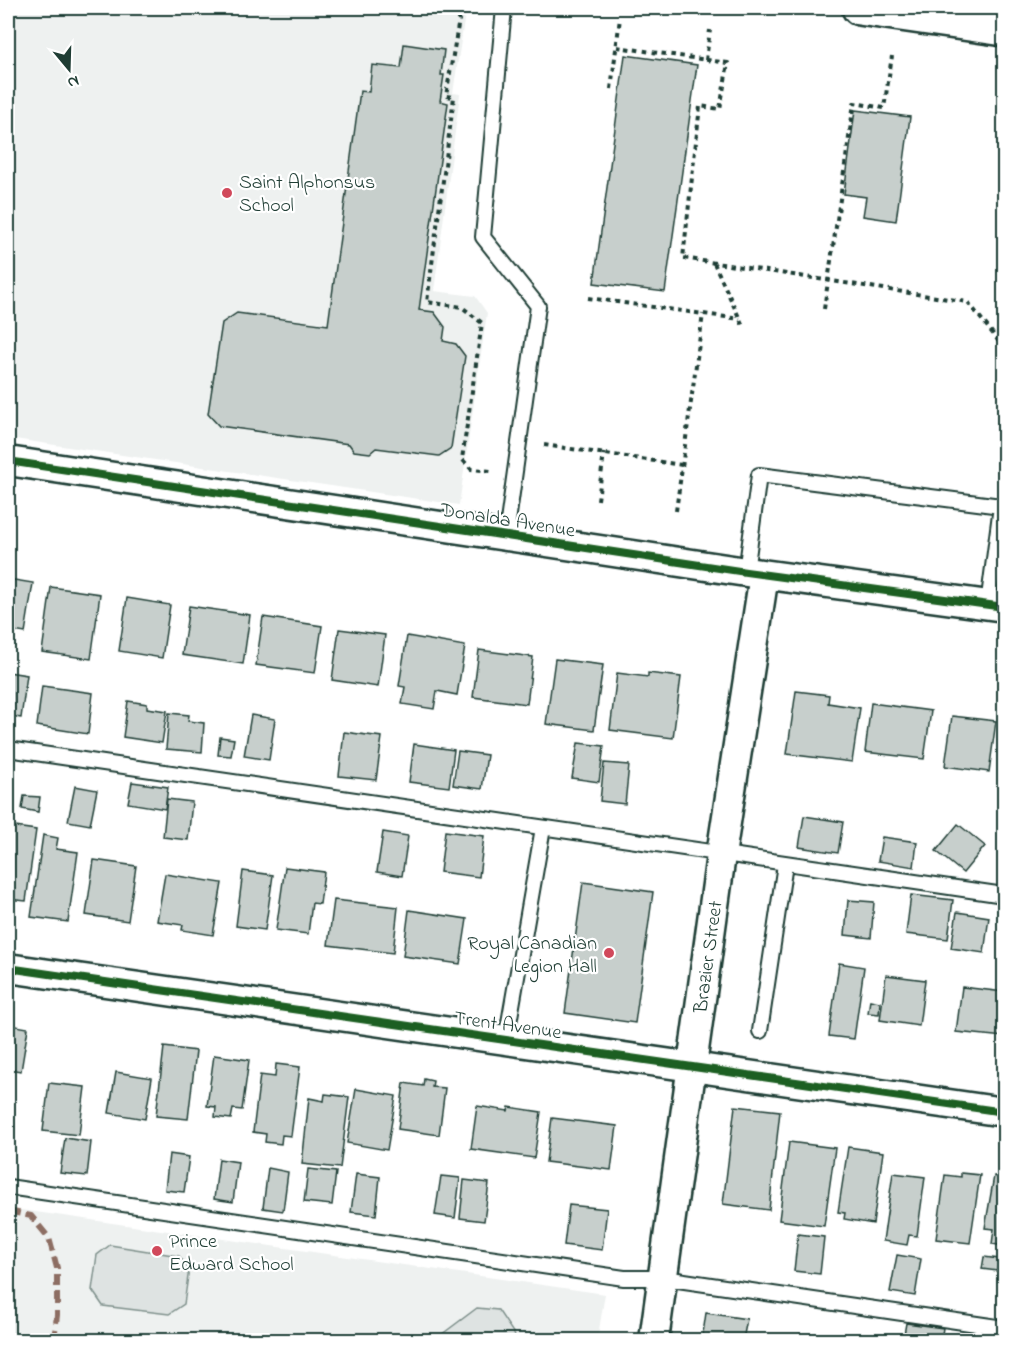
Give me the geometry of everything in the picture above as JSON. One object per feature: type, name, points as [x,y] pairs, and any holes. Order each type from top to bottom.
[{"type":"street","points":[[859,8],[1005,28]]},
{"type":"street","name":"Donalda Avenue","points":[[8,461],[755,573],[996,606]]},
{"type":"street","name":"Brazier Street","points":[[654,1341],[722,855],[755,573]]},
{"type":"street","name":"Trent Avenue","points":[[8,968],[1005,1112]]},
{"type":"lane","points":[[504,8],[483,237],[538,306],[506,536]]},
{"type":"lane","points":[[755,573],[759,475],[1001,506],[996,606]]},
{"type":"lane","points":[[8,749],[1005,895]]},
{"type":"lane","points":[[506,1040],[543,828]]},
{"type":"lane","points":[[760,1031],[785,864]]},
{"type":"lane","points":[[8,1187],[615,1276],[664,1278],[1005,1328]]},
{"type":"path","points":[[461,8],[446,96],[454,98],[427,302],[462,307],[482,323],[462,459],[471,469],[491,471],[513,488]]},
{"type":"path","points":[[611,89],[620,18]]},
{"type":"path","points":[[706,60],[710,30]]},
{"type":"path","points":[[617,47],[728,63],[720,109],[700,106],[683,258],[969,302],[1005,348]]},
{"type":"path","points":[[824,309],[854,103],[884,108],[892,56]]},
{"type":"path","points":[[714,263],[744,328]]},
{"type":"path","points":[[588,298],[740,320]]},
{"type":"path","points":[[676,511],[703,314]]},
{"type":"path","points":[[1005,412],[998,451],[1005,452]]},
{"type":"path","points":[[520,441],[683,465]]},
{"type":"path","points":[[598,500],[604,453]]},
{"type":"path","points":[[591,1341],[597,1335]]},
{"type":"shaded area","name":"Saint Alphonsus School","points":[[8,8],[466,8],[453,93],[460,94],[434,291],[475,296],[487,313],[459,505],[8,438]]},
{"type":"shaded area","name":"Prince Edward School","points":[[8,1208],[605,1294],[598,1336],[592,1340],[8,1340]]},
{"type":"shaded area","points":[[110,1245],[179,1256],[189,1269],[184,1304],[169,1314],[103,1306],[92,1290],[97,1255]]},
{"type":"shaded area","points":[[477,1308],[498,1310],[518,1340],[436,1340],[437,1338]]},
{"type":"building","points":[[404,44],[444,50],[441,75],[444,75],[440,101],[448,103],[419,310],[434,312],[445,327],[443,341],[456,344],[465,356],[451,448],[439,456],[376,448],[370,453],[354,451],[349,444],[219,426],[208,414],[222,323],[237,313],[328,325],[360,91],[369,92],[372,65],[401,68]]},
{"type":"building","points":[[625,55],[697,65],[665,292],[594,283]]},
{"type":"building","points":[[855,110],[910,117],[896,221],[863,216],[866,197],[844,194]]},
{"type":"building","points":[[8,579],[33,583],[25,633],[8,630]]},
{"type":"building","points":[[51,587],[100,594],[91,659],[42,652]]},
{"type":"building","points":[[127,598],[170,605],[162,658],[119,651]]},
{"type":"building","points":[[189,606],[250,615],[243,664],[182,655]]},
{"type":"building","points":[[263,617],[322,626],[315,673],[256,665]]},
{"type":"building","points":[[339,629],[385,635],[378,687],[332,680]]},
{"type":"building","points":[[407,636],[465,646],[457,695],[437,691],[434,709],[402,704],[405,687],[399,686]]},
{"type":"building","points":[[479,650],[533,657],[527,704],[473,697]]},
{"type":"building","points":[[555,659],[603,665],[594,730],[546,724]]},
{"type":"building","points":[[8,672],[27,675],[21,718],[8,716]]},
{"type":"building","points":[[617,673],[648,677],[648,673],[681,677],[673,738],[610,730]]},
{"type":"building","points":[[42,686],[93,693],[88,734],[37,726]]},
{"type":"building","points":[[796,691],[829,695],[828,703],[860,708],[852,762],[787,754]]},
{"type":"building","points":[[128,701],[147,704],[147,708],[167,711],[162,743],[123,737]]},
{"type":"building","points":[[871,703],[931,711],[924,759],[865,752]]},
{"type":"building","points":[[169,713],[189,715],[188,721],[204,723],[202,752],[166,749]]},
{"type":"building","points":[[251,715],[275,719],[269,760],[244,756]]},
{"type":"building","points":[[952,716],[996,721],[989,772],[945,766]]},
{"type":"building","points":[[344,732],[382,737],[376,780],[339,776]]},
{"type":"building","points":[[220,737],[234,739],[231,756],[218,755]]},
{"type":"building","points":[[578,743],[604,746],[599,782],[572,778]]},
{"type":"building","points":[[414,744],[454,750],[449,787],[409,782]]},
{"type":"building","points":[[458,751],[487,755],[482,789],[453,785]]},
{"type":"building","points":[[604,763],[629,765],[625,804],[600,801]]},
{"type":"building","points":[[132,782],[168,787],[165,809],[128,803]]},
{"type":"building","points":[[75,786],[97,790],[90,825],[68,821]]},
{"type":"building","points":[[24,796],[40,797],[38,812],[22,809]]},
{"type":"building","points":[[167,799],[192,802],[188,840],[163,837]]},
{"type":"building","points":[[804,816],[843,822],[838,853],[799,847]]},
{"type":"building","points":[[958,824],[985,846],[963,873],[936,851]]},
{"type":"building","points":[[8,826],[36,830],[26,901],[8,899]]},
{"type":"building","points":[[445,831],[484,836],[479,877],[440,872]]},
{"type":"building","points":[[383,832],[408,836],[402,876],[377,872]]},
{"type":"building","points":[[43,835],[58,838],[56,849],[78,852],[68,922],[31,917]]},
{"type":"building","points":[[882,837],[917,842],[914,867],[878,861]]},
{"type":"building","points":[[94,860],[136,866],[128,921],[86,915]]},
{"type":"building","points":[[285,867],[324,872],[320,904],[312,903],[308,934],[276,930]]},
{"type":"building","points":[[243,871],[273,875],[265,930],[236,926]]},
{"type":"building","points":[[165,874],[222,883],[213,935],[182,930],[183,925],[157,921]]},
{"type":"building","name":"Royal Canadian Legion Hall","points":[[583,882],[653,892],[635,1023],[565,1013]]},
{"type":"building","points":[[911,895],[953,900],[948,939],[906,934]]},
{"type":"building","points":[[334,900],[398,907],[393,953],[328,945]]},
{"type":"building","points":[[848,900],[874,902],[871,938],[845,935]]},
{"type":"building","points":[[409,910],[467,919],[460,964],[403,956]]},
{"type":"building","points":[[957,912],[989,917],[984,953],[951,948]]},
{"type":"building","points":[[839,963],[864,967],[854,1039],[829,1036]]},
{"type":"building","points":[[886,975],[925,980],[919,1026],[880,1020]]},
{"type":"building","points":[[962,987],[1004,992],[1004,1037],[956,1032]]},
{"type":"building","points":[[870,1000],[880,1002],[879,1014],[868,1013]]},
{"type":"building","points":[[8,1018],[11,1018],[10,1025],[28,1028],[21,1071],[8,1069]]},
{"type":"building","points":[[164,1047],[196,1051],[188,1119],[156,1116]]},
{"type":"building","points":[[214,1055],[249,1060],[242,1110],[233,1109],[231,1119],[215,1117],[216,1107],[207,1106]]},
{"type":"building","points":[[276,1064],[300,1067],[291,1136],[282,1135],[281,1144],[265,1142],[266,1134],[253,1132],[260,1075],[275,1077]]},
{"type":"building","points":[[116,1072],[152,1078],[145,1119],[109,1113]]},
{"type":"building","points":[[424,1079],[433,1081],[432,1087],[445,1088],[439,1135],[398,1129],[404,1083],[423,1086]]},
{"type":"building","points":[[49,1083],[85,1087],[79,1135],[43,1131]]},
{"type":"building","points":[[356,1089],[396,1096],[387,1150],[347,1143]]},
{"type":"building","points":[[325,1094],[349,1097],[340,1168],[302,1164],[309,1098],[324,1101]]},
{"type":"building","points":[[477,1106],[508,1111],[509,1107],[541,1112],[534,1158],[471,1149]]},
{"type":"building","points":[[735,1106],[780,1111],[769,1210],[723,1204]]},
{"type":"building","points":[[552,1118],[617,1126],[611,1170],[546,1162]]},
{"type":"building","points":[[65,1138],[91,1142],[87,1176],[60,1173]]},
{"type":"building","points":[[789,1142],[835,1148],[824,1226],[779,1220]]},
{"type":"building","points":[[848,1147],[883,1152],[873,1224],[844,1219],[845,1213],[838,1212]]},
{"type":"building","points":[[169,1154],[189,1157],[184,1192],[165,1190]]},
{"type":"building","points":[[219,1159],[238,1162],[233,1202],[214,1199]]},
{"type":"building","points":[[268,1168],[288,1172],[283,1211],[263,1208]]},
{"type":"building","points":[[308,1169],[336,1172],[332,1205],[304,1202]]},
{"type":"building","points":[[1002,1170],[1004,1170],[1004,1246],[992,1244],[994,1229],[985,1228],[994,1176],[1001,1178]]},
{"type":"building","points":[[893,1173],[925,1177],[917,1236],[909,1235],[907,1245],[883,1241]]},
{"type":"building","points":[[961,1173],[980,1175],[970,1243],[936,1239],[945,1175],[961,1177]]},
{"type":"building","points":[[356,1174],[380,1177],[376,1215],[351,1212]]},
{"type":"building","points":[[441,1176],[460,1178],[455,1218],[435,1215]]},
{"type":"building","points":[[464,1180],[489,1183],[484,1221],[460,1218]]},
{"type":"building","points":[[569,1205],[607,1209],[602,1250],[564,1245]]},
{"type":"building","points":[[798,1234],[824,1237],[820,1274],[794,1271]]},
{"type":"building","points":[[897,1255],[921,1259],[915,1296],[890,1292]]},
{"type":"building","points":[[984,1257],[999,1259],[997,1271],[982,1269]]},
{"type":"building","points":[[706,1313],[747,1319],[743,1340],[702,1340]]},
{"type":"building","points":[[906,1323],[943,1328],[941,1340],[903,1340]]},
{"type":"building","points":[[799,1334],[832,1338],[831,1340],[799,1340]]},
{"type":"marked path","points":[[8,1211],[31,1216],[49,1238],[57,1268],[57,1315],[54,1340]]},
{"type":"cycle path","points":[[8,461],[746,572],[1004,607]]},
{"type":"cycle path","points":[[8,968],[1004,1112]]},
{"type":"place","name":"Saint Alphonsus School","points":[[227,193]]},
{"type":"place","name":"Royal Canadian Legion Hall","points":[[609,953]]},
{"type":"place","name":"Prince Edward School","points":[[157,1251]]}]
